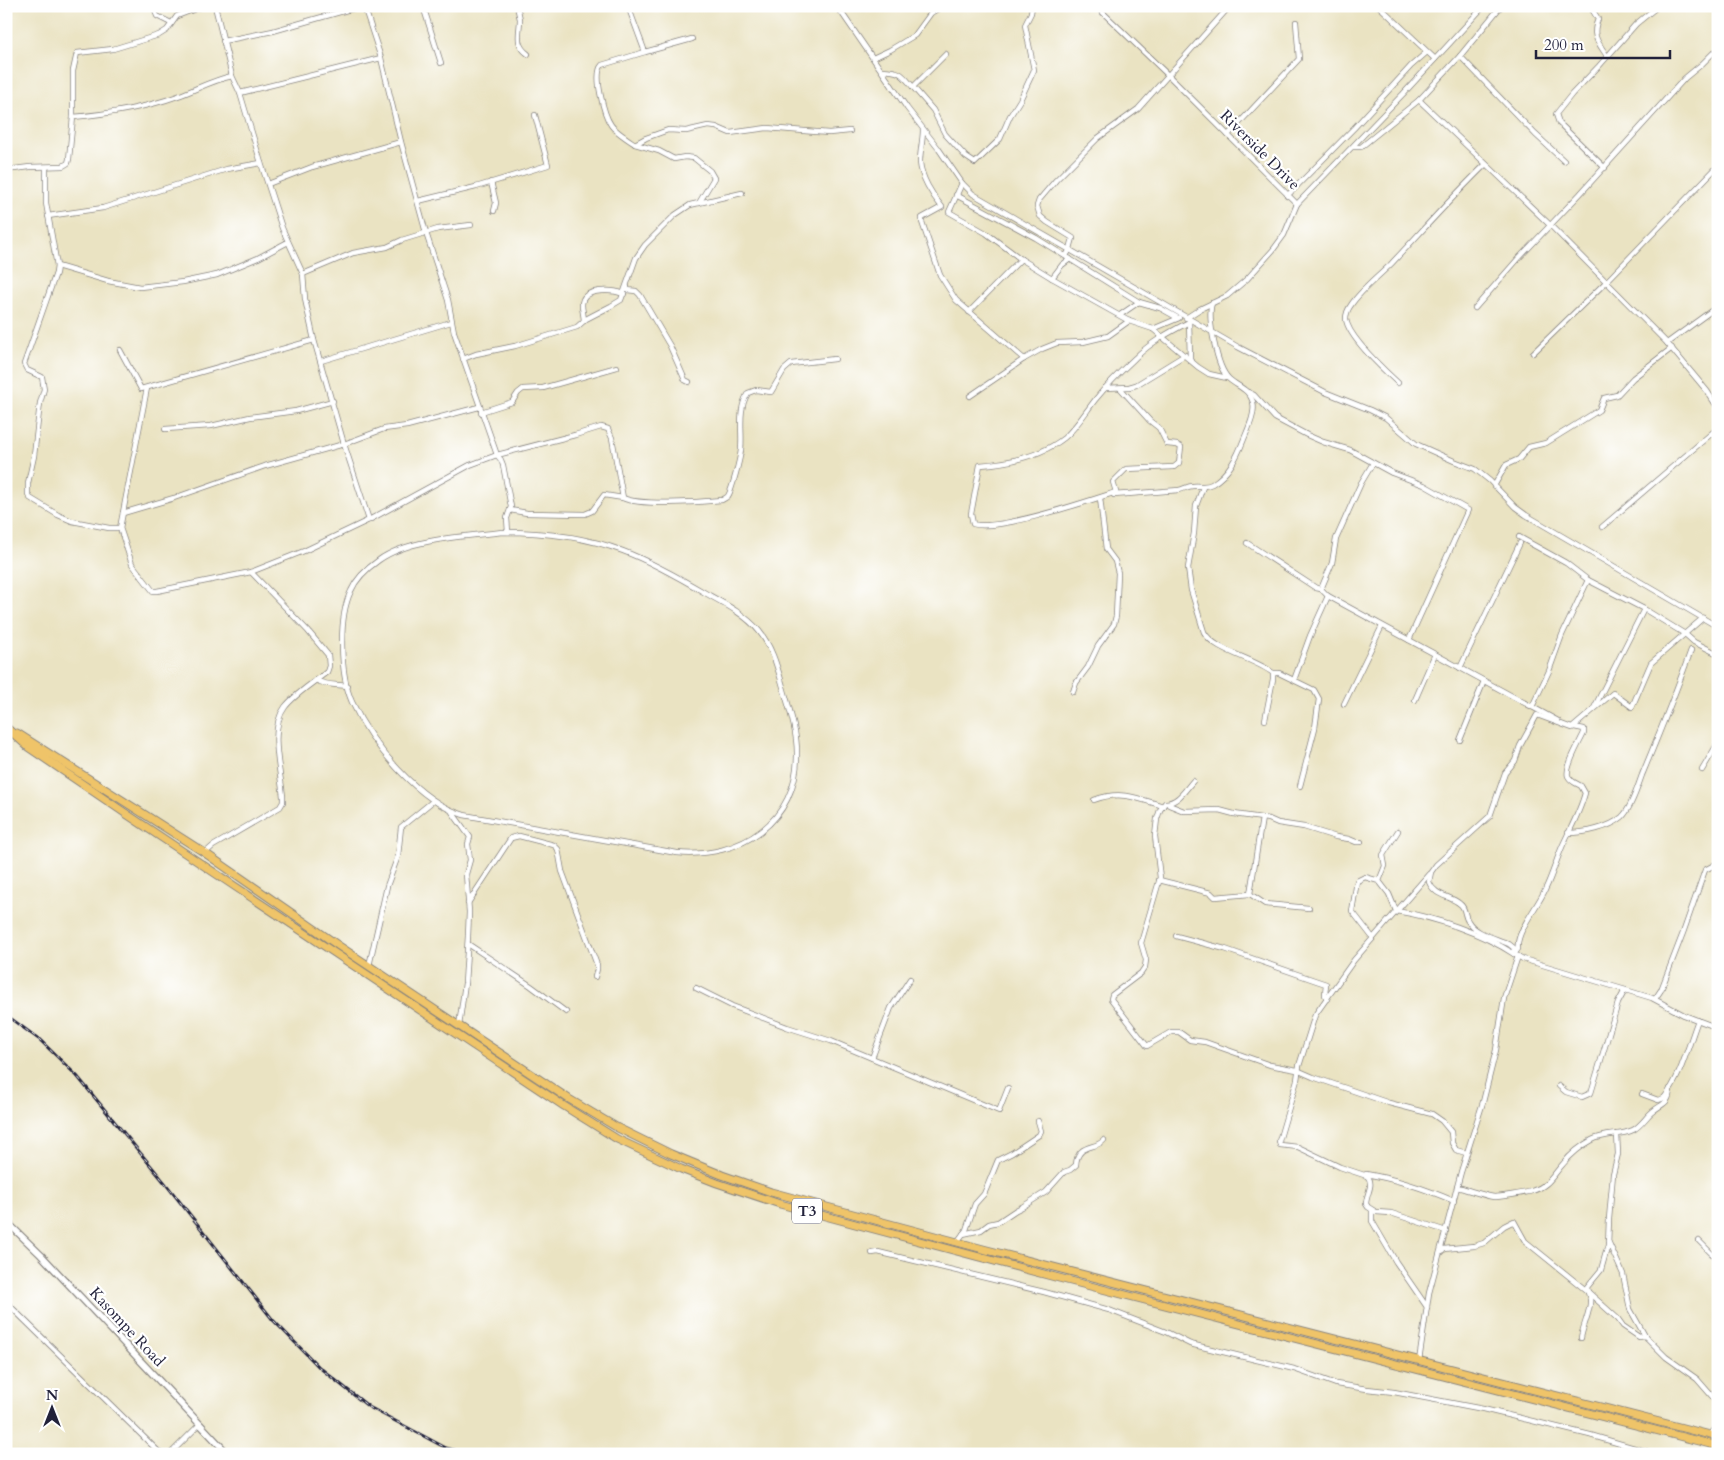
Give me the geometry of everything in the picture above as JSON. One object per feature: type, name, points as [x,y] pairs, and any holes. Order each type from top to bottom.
[{"type":"highway","name":"T3","points":[[6,726],[205,852],[369,966],[569,1099],[618,1128],[671,1154],[770,1192],[957,1242],[1714,1436]]},
{"type":"highway","name":"T3","points":[[6,726],[30,748],[128,815],[564,1106],[617,1138],[681,1169],[716,1183],[780,1204],[1064,1280],[1718,1446]]},
{"type":"street","points":[[152,6],[157,16],[171,23]]},
{"type":"street","points":[[6,170],[30,167],[46,168],[63,166],[68,163],[73,117],[73,71],[77,53],[113,49],[159,35],[167,30],[177,16],[203,6]]},
{"type":"street","points":[[214,6],[232,76],[240,92],[261,164],[288,242],[303,274],[305,299],[314,340],[344,444],[369,520]]},
{"type":"street","points":[[223,41],[273,31],[362,6],[382,58],[401,142],[426,232],[448,300],[451,322],[480,410],[506,477],[510,510],[507,518],[508,532]]},
{"type":"street","points":[[423,6],[441,63]]},
{"type":"street","points":[[517,6],[520,20],[518,42],[521,48],[528,54]]},
{"type":"street","points":[[628,6],[645,52]]},
{"type":"street","points":[[837,6],[962,183],[973,194],[1213,333],[1325,392],[1386,418],[1416,444],[1476,469],[1506,500],[1526,515],[1718,627]]},
{"type":"street","points":[[873,58],[915,35],[931,13],[942,6]]},
{"type":"street","points":[[882,70],[902,73],[933,110],[945,134],[966,157],[975,163],[1000,140],[1034,70],[1025,25],[1032,6]]},
{"type":"street","name":"Riverside Drive","points":[[1096,6],[1297,204],[1412,86],[1434,59],[1484,6]]},
{"type":"street","points":[[1379,6],[1434,59]]},
{"type":"street","points":[[1353,147],[1361,147],[1419,100],[1460,56],[1501,6]]},
{"type":"street","points":[[1590,6],[1598,19],[1595,27],[1595,36],[1607,56]]},
{"type":"street","points":[[1605,168],[1559,123],[1556,114],[1636,24],[1658,6]]},
{"type":"street","points":[[1052,278],[1068,258],[1073,237],[1046,222],[1040,216],[1037,206],[1039,200],[1098,138],[1138,109],[1228,7]]},
{"type":"street","points":[[1228,135],[1299,59],[1296,22]]},
{"type":"street","points":[[692,40],[602,65],[598,68],[597,73],[598,86],[611,126],[636,144],[659,151],[674,159],[694,158],[710,171],[714,178],[699,202]]},
{"type":"street","points":[[1287,196],[1354,128],[1410,66],[1427,52]]},
{"type":"street","points":[[1475,308],[1518,258],[1605,168],[1685,78],[1714,52]]},
{"type":"street","points":[[912,87],[946,54]]},
{"type":"street","points":[[1460,56],[1535,134],[1564,160]]},
{"type":"street","points":[[240,92],[382,58]]},
{"type":"street","points":[[73,117],[119,112],[178,96],[218,79],[232,76]]},
{"type":"street","points":[[1419,100],[1551,226],[1672,348],[1718,408]]},
{"type":"street","points":[[418,201],[548,165],[535,115]]},
{"type":"street","points":[[636,144],[668,130],[686,131],[708,126],[730,133],[767,128],[828,133],[850,131]]},
{"type":"street","points":[[924,130],[920,165],[924,178],[931,188],[931,194],[942,207],[922,218],[923,227],[944,282],[956,300],[1024,359]]},
{"type":"street","points":[[268,184],[312,167],[401,142]]},
{"type":"street","points":[[48,216],[103,208],[227,170],[261,164]]},
{"type":"street","points":[[1398,383],[1355,338],[1346,320],[1347,313],[1357,298],[1391,264],[1450,199],[1485,165]]},
{"type":"street","points":[[1533,353],[1606,282],[1718,166]]},
{"type":"street","points":[[46,168],[45,184],[48,216],[57,266],[24,364],[27,370],[42,378],[44,389],[40,403],[28,494],[34,501],[72,521],[108,528],[120,528]]},
{"type":"street","points":[[490,182],[496,203],[494,211]]},
{"type":"street","points":[[962,183],[949,212],[980,229],[1052,278],[1129,321],[1153,329],[1209,374],[1228,378],[1254,395],[1275,418],[1323,442],[1355,452],[1392,473],[1424,485],[1468,510],[1409,640]]},
{"type":"street","points":[[463,359],[577,328],[584,321],[621,300],[633,265],[645,245],[675,214],[699,202],[742,192]]},
{"type":"street","points":[[956,195],[1029,234],[1139,302],[1160,308],[1178,318],[1188,319]]},
{"type":"street","points":[[1120,388],[1158,428],[1166,444],[1181,447],[1179,463],[1174,467],[1126,469],[1112,482],[1116,492],[1101,497],[1008,522],[979,526],[971,522],[972,505],[980,465],[1012,460],[1057,443],[1070,432],[1105,388],[1133,359],[1200,309],[1236,290],[1273,250],[1284,234],[1297,204]]},
{"type":"street","points":[[303,274],[337,258],[354,253],[387,247],[426,232],[447,227],[471,225]]},
{"type":"street","points":[[57,266],[108,281],[140,287],[183,282],[216,275],[258,258],[288,242]]},
{"type":"street","points":[[969,312],[1022,259]]},
{"type":"street","points":[[626,286],[627,290],[636,291],[640,295],[670,346],[685,380],[689,382]]},
{"type":"street","points":[[584,321],[582,304],[585,297],[601,290],[624,294]]},
{"type":"street","points":[[1120,315],[1139,302]]},
{"type":"street","points":[[1212,303],[1210,314],[1213,333],[1222,366],[1228,378]]},
{"type":"street","points":[[1667,343],[1718,306]]},
{"type":"street","points":[[1153,329],[1178,318]]},
{"type":"street","points":[[1188,319],[1190,359]]},
{"type":"street","points":[[970,396],[1024,359],[1057,343],[1083,342],[1108,336],[1129,321]]},
{"type":"street","points":[[321,361],[451,322]]},
{"type":"street","points":[[120,350],[141,389],[314,340]]},
{"type":"street","points":[[1494,486],[1509,462],[1519,458],[1530,447],[1546,442],[1599,410],[1604,398],[1617,395],[1633,378],[1672,348]]},
{"type":"street","points":[[1105,388],[1129,388],[1139,384],[1184,355]]},
{"type":"street","points":[[510,510],[527,513],[585,514],[592,511],[604,495],[611,495],[630,501],[664,502],[724,499],[731,489],[740,455],[741,411],[747,395],[754,390],[772,391],[784,370],[791,364],[835,359]]},
{"type":"street","points":[[122,513],[174,498],[265,466],[344,444],[384,429],[510,404],[521,390],[543,388],[617,367]]},
{"type":"street","points":[[147,388],[120,528],[132,564],[153,590],[157,591],[251,572],[304,551],[369,520],[458,471],[496,455],[606,427],[612,438],[623,498]]},
{"type":"street","points":[[1101,497],[1181,490],[1193,486],[1210,485],[1226,473],[1232,465],[1248,430],[1254,408],[1248,392]]},
{"type":"street","points":[[166,429],[211,426],[250,417],[296,411],[333,402]]},
{"type":"street","points":[[1602,527],[1718,428]]},
{"type":"street","points":[[1321,589],[1332,563],[1339,533],[1373,463]]},
{"type":"street","points":[[1203,486],[1196,506],[1188,568],[1191,590],[1207,638],[1253,660],[1273,673],[1279,673],[1314,690],[1319,698],[1315,728],[1300,786]]},
{"type":"street","points":[[1073,692],[1076,683],[1088,667],[1098,646],[1111,629],[1116,616],[1118,573],[1115,561],[1106,548],[1101,497]]},
{"type":"street","points":[[508,532],[563,537],[592,542],[624,551],[695,586],[733,609],[759,631],[768,645],[782,682],[791,714],[797,754],[795,772],[787,800],[777,817],[746,841],[728,849],[710,853],[677,853],[452,811],[433,801],[407,778],[383,750],[352,701],[348,686],[343,645],[345,612],[353,587],[369,568],[385,556],[409,546],[461,536],[508,532]]},
{"type":"street","points":[[1519,537],[1566,563],[1588,580],[1644,609],[1685,634],[1694,642],[1718,654]]},
{"type":"street","points":[[1247,544],[1316,588],[1321,589],[1328,596],[1573,728]]},
{"type":"street","points":[[1460,668],[1520,544]]},
{"type":"street","points":[[205,852],[280,807],[283,797],[277,728],[280,717],[291,701],[327,672],[329,666],[328,655],[308,631],[251,572]]},
{"type":"street","points":[[1532,707],[1549,671],[1562,635],[1588,580]]},
{"type":"street","points":[[1294,680],[1310,636],[1328,596]]},
{"type":"street","points":[[1593,711],[1644,609]]},
{"type":"street","points":[[1573,728],[1614,693],[1632,707],[1651,663],[1703,618]]},
{"type":"street","points":[[1344,704],[1382,626]]},
{"type":"street","points":[[1568,833],[1601,828],[1623,816],[1665,720],[1691,650]]},
{"type":"street","points":[[1415,700],[1435,654]]},
{"type":"street","points":[[1265,720],[1273,673]]},
{"type":"street","points":[[316,680],[322,684],[348,686]]},
{"type":"street","points":[[1460,740],[1484,681]]},
{"type":"street","points":[[1419,1361],[1427,1307],[1438,1260],[1454,1201],[1466,1153],[1483,1102],[1496,1050],[1504,998],[1522,931],[1544,894],[1585,793],[1581,786],[1568,777],[1567,770],[1584,733],[1584,729],[1573,728],[1537,715],[1520,746],[1515,761],[1505,773],[1490,816],[1431,872],[1396,911],[1354,960],[1332,994],[1315,1015],[1280,1134],[1280,1145],[1298,1147],[1340,1167],[1382,1177],[1454,1201]]},
{"type":"street","points":[[1702,770],[1718,743]]},
{"type":"street","points":[[1193,780],[1172,803],[1164,805],[1157,819],[1156,836],[1160,880],[1141,943],[1146,960],[1141,973],[1112,995],[1111,999],[1123,1016],[1147,1046],[1171,1032],[1178,1032],[1190,1040],[1205,1042],[1270,1065],[1298,1070],[1389,1103],[1432,1114],[1452,1132],[1452,1143],[1456,1150],[1466,1153]]},
{"type":"street","points":[[1094,800],[1108,795],[1125,795],[1184,811],[1218,810],[1269,818],[1278,823],[1304,827],[1336,837],[1349,838],[1356,842],[1361,842]]},
{"type":"street","points":[[369,966],[387,886],[398,856],[402,827],[433,801]]},
{"type":"street","points":[[452,811],[470,837],[468,844],[470,860],[466,874],[468,944],[459,1026]]},
{"type":"street","points":[[1250,894],[1262,818]]},
{"type":"street","points":[[1379,881],[1385,866],[1383,856],[1398,831]]},
{"type":"street","points":[[468,903],[511,838],[519,836],[554,845],[558,849],[562,871],[597,965],[595,977]]},
{"type":"street","points":[[1655,999],[1661,990],[1705,870],[1718,863]]},
{"type":"street","points":[[1431,872],[1428,882],[1436,892],[1459,902],[1463,907],[1469,924],[1482,933],[1509,944],[1514,948],[1516,955]]},
{"type":"street","points":[[1373,938],[1352,911],[1357,881],[1365,877],[1379,881],[1389,894],[1396,911]]},
{"type":"street","points":[[1160,880],[1211,893],[1215,897],[1250,894],[1265,904],[1309,908]]},
{"type":"street","points":[[1396,911],[1419,915],[1471,933],[1503,947],[1523,959],[1655,999],[1718,1028]]},
{"type":"street","points":[[1176,936],[1225,949],[1326,984],[1325,995],[1327,999]]},
{"type":"street","points":[[468,944],[566,1012]]},
{"type":"street","points":[[872,1058],[891,1008],[910,979]]},
{"type":"street","points":[[696,988],[732,1006],[831,1041],[999,1111],[1008,1088]]},
{"type":"street","points":[[1560,1086],[1566,1092],[1582,1097],[1591,1094],[1618,1003],[1625,990]]},
{"type":"street","points":[[1642,1094],[1658,1100],[1664,1098],[1682,1063],[1698,1020]]},
{"type":"street","points":[[1457,1187],[1495,1197],[1531,1192],[1542,1187],[1555,1176],[1562,1165],[1576,1151],[1593,1140],[1605,1135],[1635,1129],[1654,1110],[1662,1106],[1670,1095],[1670,1089]]},
{"type":"street","points":[[957,1242],[963,1234],[975,1204],[984,1194],[998,1160],[1039,1135],[1041,1131],[1038,1122]]},
{"type":"street","points":[[1581,1338],[1590,1300],[1587,1287],[1601,1270],[1608,1241],[1612,1184],[1618,1154],[1617,1134]]},
{"type":"street","points":[[963,1234],[981,1230],[988,1224],[998,1222],[1046,1192],[1064,1172],[1076,1165],[1076,1158],[1087,1147],[1098,1145],[1104,1140]]},
{"type":"street","points":[[1360,1173],[1371,1181],[1366,1204],[1372,1210],[1446,1231]]},
{"type":"street","points":[[1372,1210],[1372,1221],[1396,1262],[1427,1307]]},
{"type":"street","points":[[1438,1260],[1444,1249],[1484,1243],[1504,1226],[1514,1221],[1525,1241],[1587,1291],[1618,1319],[1623,1326],[1640,1337],[1645,1336]]},
{"type":"street","name":"Kasompe Road","points":[[7,1222],[41,1255],[228,1454]]},
{"type":"street","points":[[1608,1241],[1623,1274],[1630,1309],[1645,1336],[1666,1357],[1697,1379],[1718,1403]]},
{"type":"street","points":[[1699,1241],[1718,1258]]},
{"type":"street","points":[[872,1253],[878,1252],[1044,1292],[1109,1310],[1166,1332],[1190,1344],[1294,1370],[1336,1384],[1394,1392],[1483,1409],[1655,1454]]},
{"type":"street","points":[[6,1302],[161,1454]]},
{"type":"street","points":[[170,1454],[200,1424]]},
{"type":"street","points":[[1714,1436],[1718,1426]]},
{"type":"railway","points":[[6,1015],[40,1040],[77,1076],[165,1183],[273,1320],[319,1367],[369,1407],[446,1448],[469,1454]]}]
